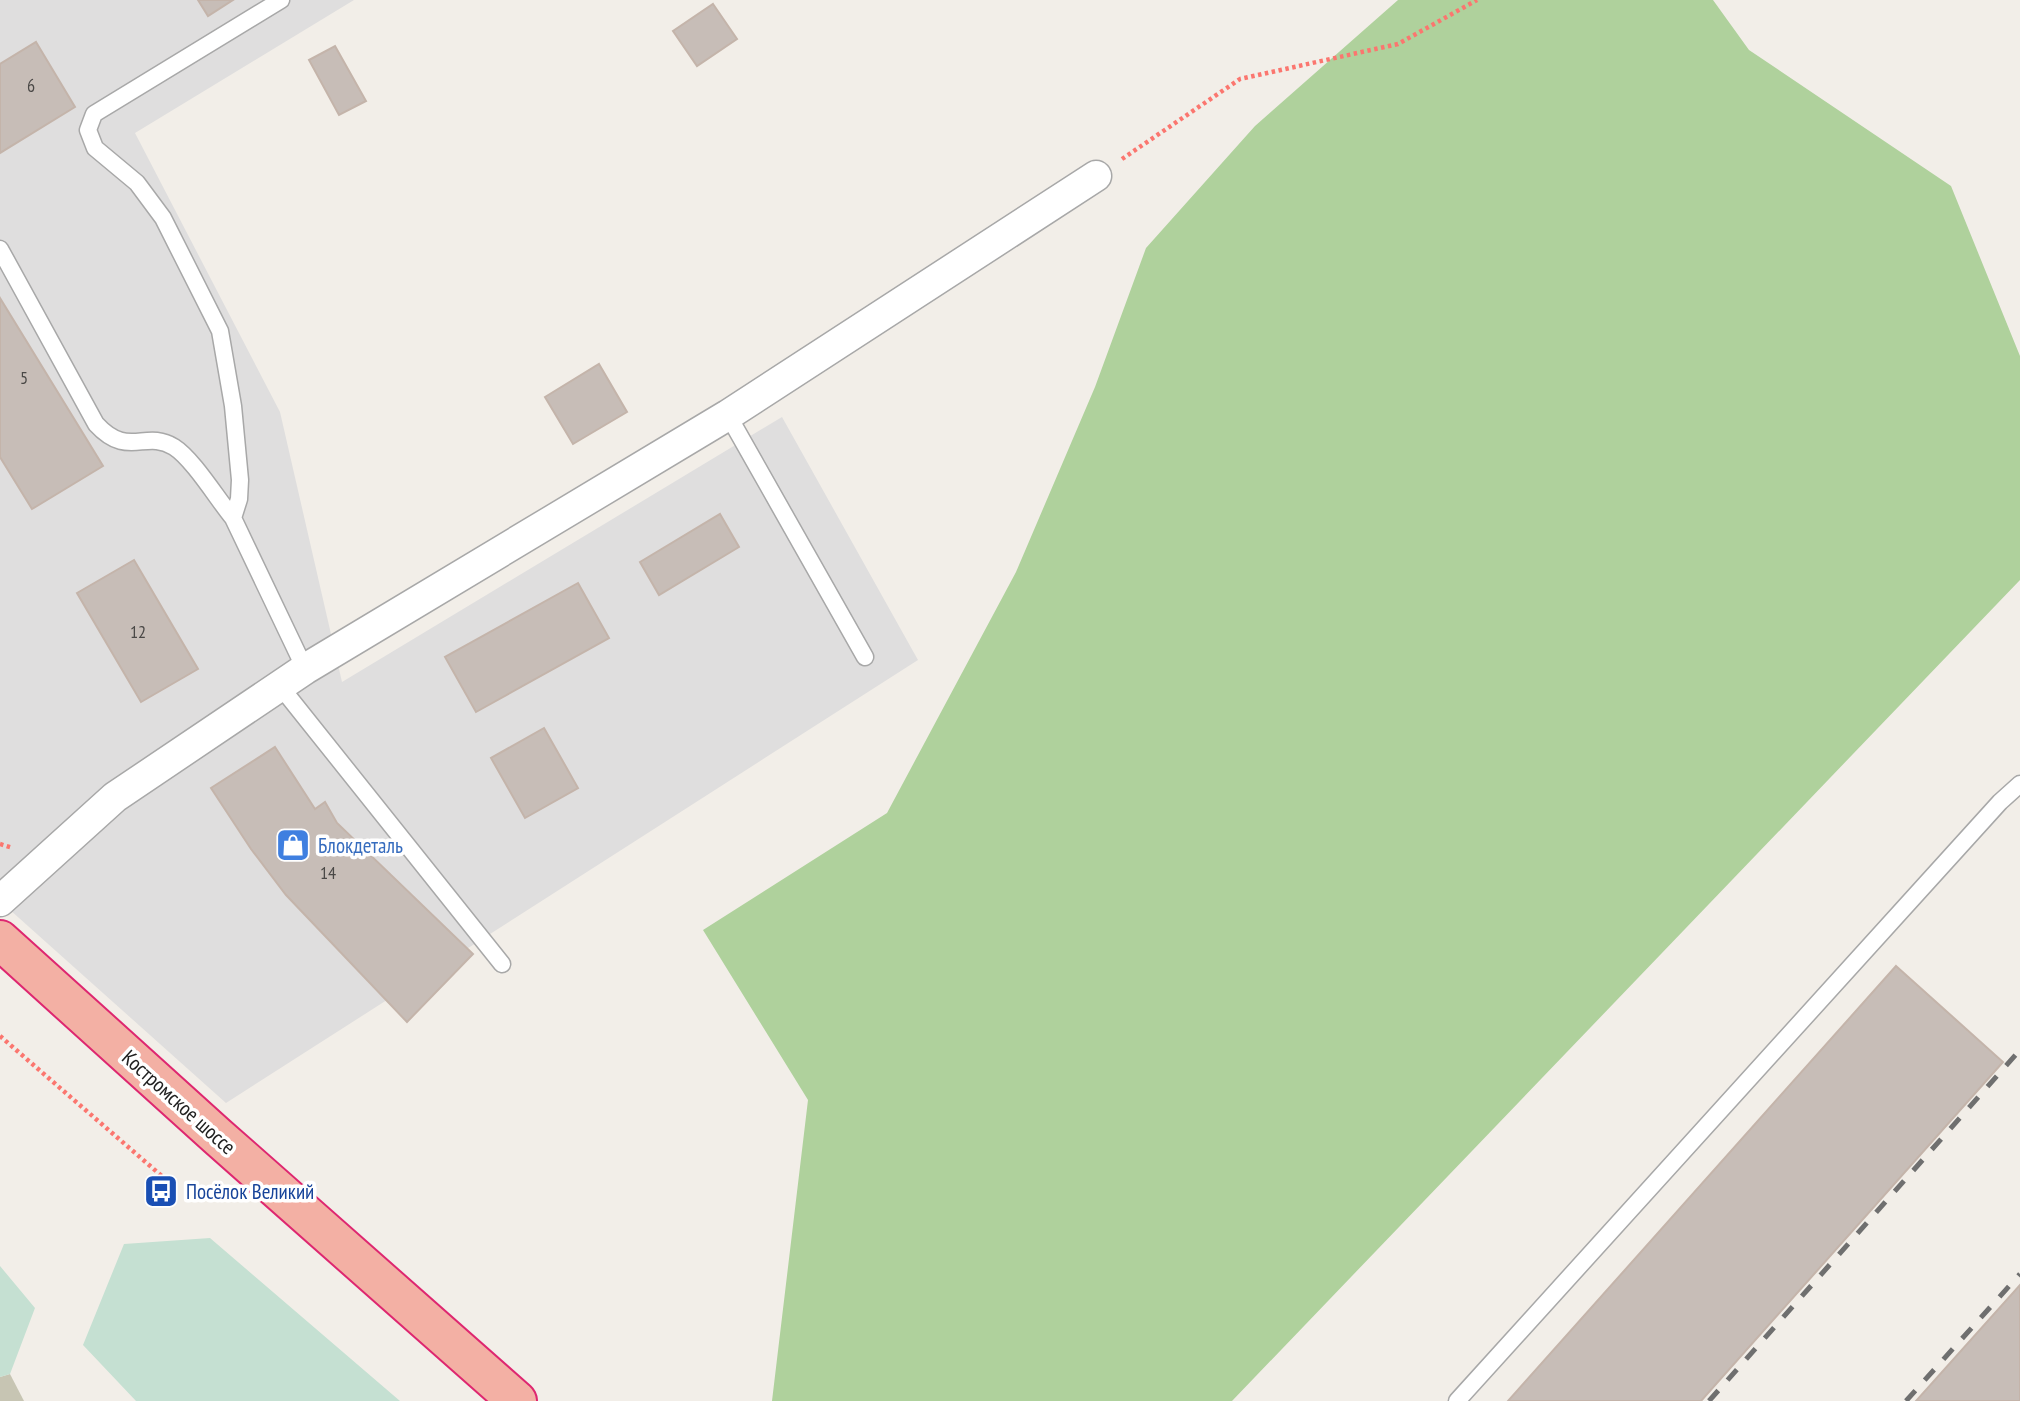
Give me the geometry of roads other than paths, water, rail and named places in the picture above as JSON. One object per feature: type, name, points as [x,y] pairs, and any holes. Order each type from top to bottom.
[{"type":"highway","name":"Костромское шоссе","points":[[0,940],[517,1401]]},
{"type":"street","points":[[0,901],[115,797],[305,669],[728,415],[1096,176]]},
{"type":"lane","points":[[233,518],[239,499],[240,480],[233,406],[219,331],[163,218],[137,183],[95,148],[88,130],[94,114],[281,0]]},
{"type":"lane","points":[[0,249],[96,424],[108,437],[121,442],[161,442],[174,447],[185,456],[233,518],[305,669]]},
{"type":"lane","points":[[728,415],[865,657]]},
{"type":"lane","points":[[280,687],[502,964]]},
{"type":"lane","points":[[1457,1401],[1990,813],[2020,784]]},
{"type":"railway","points":[[1709,1401],[2020,1050]]},
{"type":"railway","points":[[1906,1401],[2020,1274]]},
{"type":"place","name":"Блокдеталь","points":[[293,845]]},
{"type":"place","name":"Посёлок Великий","points":[[161,1191]]}]
